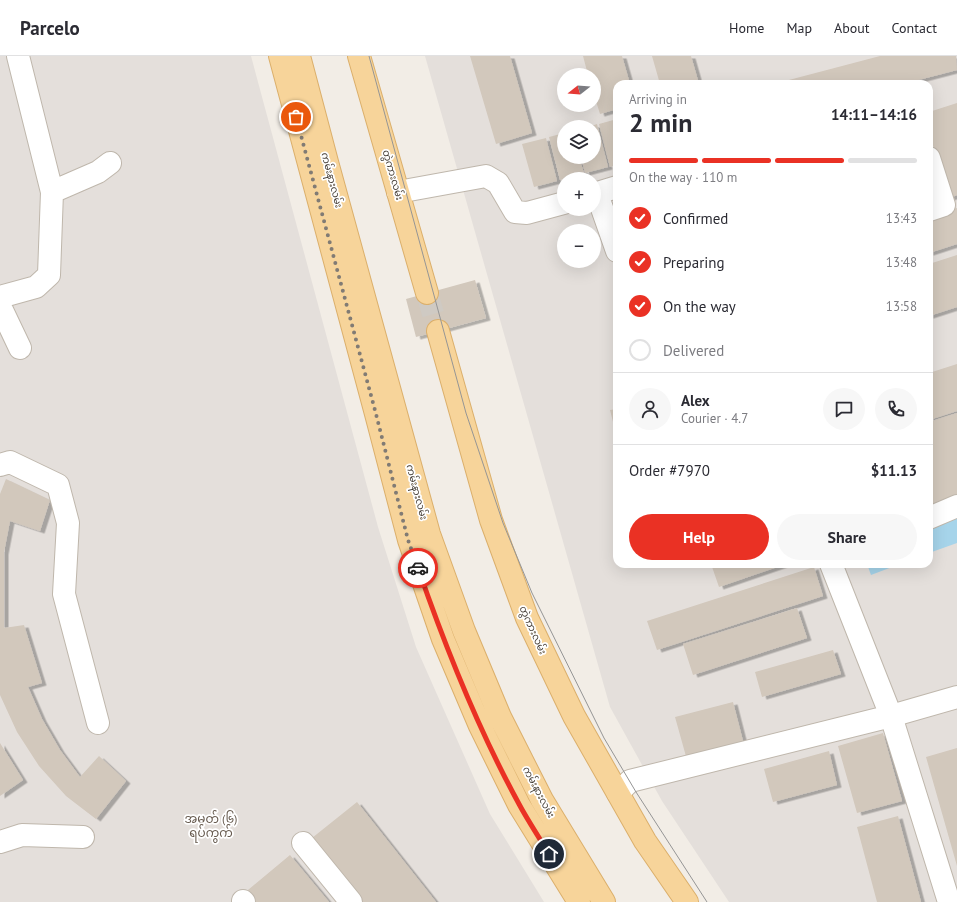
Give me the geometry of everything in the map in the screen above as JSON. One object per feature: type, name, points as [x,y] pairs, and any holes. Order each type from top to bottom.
[{"type":"main road","name":"ကမ်းနားလမ်း","points":[[280,56],[363,328],[429,534],[464,630],[500,717],[542,800],[604,902]]},
{"type":"main road","name":"ကမ်းနားလမ်း","points":[[299,56],[363,328],[408,540],[443,639],[480,726],[519,805],[579,902]]},
{"type":"main road","name":"တွဲကားလမ်း","points":[[359,56],[427,293]]},
{"type":"main road","name":"တွဲကားလမ်း","points":[[438,331],[491,520],[527,618],[574,716],[645,840],[687,902]]},
{"type":"main road","points":[[519,805],[542,800]]},
{"type":"street","points":[[0,297],[36,287],[49,275],[52,192],[18,56]]},
{"type":"street","points":[[52,192],[98,172],[110,163]]},
{"type":"street","points":[[933,171],[944,205],[933,209]]},
{"type":"street","points":[[398,192],[486,176],[498,183],[515,212],[527,213],[557,205]]},
{"type":"street","points":[[603,192],[613,234]]},
{"type":"street","points":[[0,306],[20,348]]},
{"type":"street","points":[[0,465],[10,462],[58,485],[68,524],[64,594],[98,724]]},
{"type":"street","points":[[933,516],[957,506]]},
{"type":"street","points":[[833,568],[891,716],[949,902]]},
{"type":"street","points":[[618,794],[630,781],[891,716],[957,697]]},
{"type":"street","points":[[0,842],[22,835],[83,837]]},
{"type":"street","points":[[303,843],[351,902]]},
{"type":"shaded area","points":[[0,56],[251,56],[378,527],[416,647],[490,814],[544,902],[0,902]]},
{"type":"shaded area","points":[[425,56],[957,56],[957,902],[729,902],[662,801],[610,707]]},
{"type":"water","points":[[957,513],[957,543],[933,552],[933,522]]},
{"type":"water","points":[[868,568],[889,568],[871,575]]},
{"type":"building","points":[[470,56],[510,56],[532,133],[496,144]]},
{"type":"building","points":[[583,56],[622,56],[629,80],[613,80],[613,110],[600,114],[601,68],[586,68]]},
{"type":"building","points":[[652,56],[691,56],[698,80],[659,80]]},
{"type":"building","points":[[880,56],[956,56],[957,70],[918,80],[789,80]]},
{"type":"building","points":[[957,103],[957,195],[950,198],[933,145],[933,111]]},
{"type":"building","points":[[613,120],[613,166],[610,167],[601,132],[601,123]]},
{"type":"building","points":[[557,135],[557,164],[581,164],[584,172],[558,172],[549,137]]},
{"type":"building","points":[[546,138],[557,181],[534,187],[522,144]]},
{"type":"building","points":[[601,140],[608,167],[585,172],[583,164],[601,164]]},
{"type":"building","points":[[957,208],[957,244],[933,252],[933,216]]},
{"type":"building","points":[[957,255],[957,307],[933,315],[933,263]]},
{"type":"building","points":[[475,280],[486,318],[416,337],[406,299]]},
{"type":"building","points":[[957,364],[957,411],[933,419],[933,372]]},
{"type":"building","points":[[610,410],[613,410],[613,422]]},
{"type":"building","points":[[957,413],[957,496],[933,505],[933,421]]},
{"type":"building","points":[[6,479],[50,500],[40,531],[10,521],[4,552],[4,628],[24,625],[42,683],[28,687],[42,719],[60,750],[80,777],[99,756],[126,781],[96,819],[66,796],[39,766],[17,732],[0,695],[0,494]]},
{"type":"building","points":[[712,568],[774,568],[719,587]]},
{"type":"building","points":[[811,568],[814,568],[823,596],[657,650],[647,621]]},
{"type":"building","points":[[797,608],[807,638],[693,675],[683,644]]},
{"type":"building","points":[[833,650],[841,674],[762,697],[755,672]]},
{"type":"building","points":[[733,702],[744,745],[687,760],[675,717]]},
{"type":"building","points":[[883,733],[902,801],[857,813],[838,746]]},
{"type":"building","points":[[0,743],[23,780],[0,796]]},
{"type":"building","points":[[957,748],[957,866],[926,757]]},
{"type":"building","points":[[829,751],[837,785],[773,802],[764,769]]},
{"type":"building","points":[[357,802],[436,902],[363,902],[312,838]]},
{"type":"building","points":[[898,816],[921,902],[877,902],[857,827]]},
{"type":"building","points":[[290,855],[329,902],[248,902],[242,895]]},
{"type":"tunnel","points":[[427,293],[438,331]]},
{"type":"tram line","points":[[369,56],[466,413],[503,523],[532,593],[604,738],[636,792],[707,902]]},
{"type":"way so far","points":[[296,117],[376,414],[408,540],[418,568]]},
{"type":"district","name":"အမှတ် (၆) ရပ်ကွက်","points":[[211,825]]},
{"type":"route","points":[[418,568],[443,639],[480,726],[519,805],[549,854]]}]
